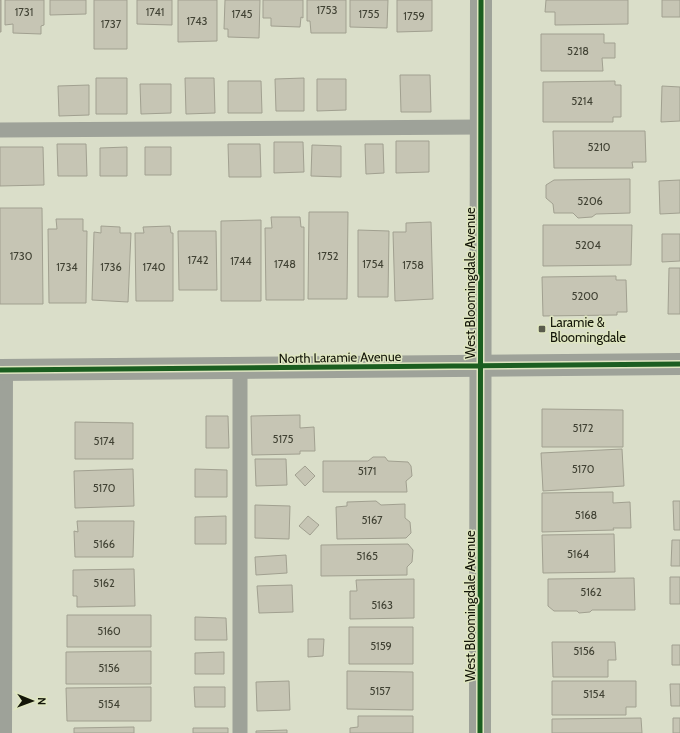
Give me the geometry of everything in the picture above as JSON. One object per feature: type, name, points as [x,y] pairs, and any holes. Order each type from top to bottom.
[{"type":"street","name":"West Bloomingdale Avenue","points":[[480,733],[482,366],[481,0]]},
{"type":"street","name":"North Laramie Avenue","points":[[1,370],[680,364]]},
{"type":"street","points":[[1,370],[1,733]]},
{"type":"lane","points":[[0,130],[482,126]]},
{"type":"lane","points":[[240,369],[240,733]]},
{"type":"building","points":[[1,0],[1,32],[0,32]]},
{"type":"building","points":[[5,0],[44,0],[44,25],[41,26],[41,34],[13,33],[13,24],[5,25]]},
{"type":"building","points":[[50,0],[86,0],[86,14],[50,15]]},
{"type":"building","points":[[94,0],[127,0],[127,49],[94,49]]},
{"type":"building","points":[[137,0],[172,0],[172,25],[137,24]]},
{"type":"building","points":[[178,0],[217,0],[217,41],[178,42]]},
{"type":"building","points":[[225,0],[260,0],[259,38],[228,37],[228,29],[224,29]]},
{"type":"building","points":[[263,0],[303,0],[303,18],[301,17],[300,27],[271,26],[271,18],[263,18]]},
{"type":"building","points":[[307,0],[346,0],[346,33],[311,33],[310,21],[307,21]]},
{"type":"building","points":[[350,0],[388,0],[387,28],[350,27]]},
{"type":"building","points":[[397,0],[432,0],[432,31],[397,32]]},
{"type":"building","points":[[546,0],[628,0],[628,24],[555,25],[555,12],[545,12]]},
{"type":"building","points":[[662,0],[680,0],[680,17],[662,17]]},
{"type":"building","points":[[541,34],[604,34],[604,43],[615,43],[615,58],[602,58],[603,71],[541,71]]},
{"type":"building","points":[[400,75],[430,75],[431,112],[401,112]]},
{"type":"building","points":[[96,78],[127,78],[127,114],[96,114]]},
{"type":"building","points":[[185,78],[214,78],[215,113],[186,114]]},
{"type":"building","points":[[304,78],[304,111],[276,111],[275,79]]},
{"type":"building","points":[[317,79],[346,79],[346,110],[317,111]]},
{"type":"building","points":[[228,81],[261,81],[262,113],[228,113]]},
{"type":"building","points":[[615,81],[615,85],[621,85],[621,117],[613,117],[613,122],[543,122],[543,82]]},
{"type":"building","points":[[140,84],[171,84],[171,113],[141,114]]},
{"type":"building","points":[[89,85],[89,115],[59,116],[58,86]]},
{"type":"building","points":[[662,86],[680,87],[680,121],[661,122]]},
{"type":"building","points":[[553,131],[645,131],[646,162],[632,162],[633,168],[554,168]]},
{"type":"building","points":[[396,141],[429,141],[429,172],[396,173]]},
{"type":"building","points":[[274,142],[303,142],[304,172],[274,173]]},
{"type":"building","points":[[57,144],[86,144],[87,176],[58,176]]},
{"type":"building","points":[[228,144],[260,144],[261,177],[229,177]]},
{"type":"building","points":[[365,144],[383,144],[384,173],[366,174]]},
{"type":"building","points":[[312,145],[341,146],[341,177],[311,176]]},
{"type":"building","points":[[0,147],[43,147],[44,185],[0,186]]},
{"type":"building","points":[[127,147],[127,176],[100,176],[100,148]]},
{"type":"building","points":[[145,147],[171,147],[171,175],[145,175]]},
{"type":"building","points":[[630,179],[630,213],[596,214],[592,217],[578,218],[573,213],[554,213],[553,204],[546,198],[546,185],[554,180]]},
{"type":"building","points":[[680,180],[680,213],[660,214],[659,181]]},
{"type":"building","points":[[0,208],[42,208],[43,304],[0,304]]},
{"type":"building","points":[[309,212],[348,212],[347,299],[308,299]]},
{"type":"building","points":[[271,217],[300,217],[301,227],[304,227],[304,300],[266,300],[265,228],[272,228]]},
{"type":"building","points":[[56,219],[83,219],[83,231],[87,231],[86,303],[49,303],[48,229],[57,229]]},
{"type":"building","points":[[261,220],[261,301],[221,301],[221,221]]},
{"type":"building","points":[[431,222],[433,299],[395,301],[393,232],[406,232],[406,223]]},
{"type":"building","points":[[543,225],[632,225],[631,265],[543,266]]},
{"type":"building","points":[[101,226],[120,227],[120,233],[131,233],[128,302],[92,300],[94,232],[101,233]]},
{"type":"building","points":[[170,226],[171,233],[173,233],[173,301],[136,301],[135,233],[144,233],[143,227]]},
{"type":"building","points":[[358,230],[389,231],[388,297],[358,297]]},
{"type":"building","points":[[178,231],[216,231],[217,290],[179,290]]},
{"type":"building","points":[[662,234],[680,234],[680,261],[662,262]]},
{"type":"building","points":[[669,268],[680,268],[680,314],[668,314]]},
{"type":"building","points":[[616,276],[616,280],[626,280],[627,312],[617,312],[617,315],[543,316],[542,277]]},
{"type":"building","points":[[542,409],[623,410],[623,447],[542,447]]},
{"type":"building","points":[[300,415],[300,428],[314,427],[315,451],[300,451],[300,454],[252,455],[251,416]]},
{"type":"building","points":[[206,416],[228,416],[229,448],[206,448]]},
{"type":"building","points":[[75,422],[133,423],[133,459],[75,459]]},
{"type":"building","points":[[622,449],[624,486],[543,491],[541,453]]},
{"type":"building","points":[[373,457],[385,457],[388,461],[408,462],[411,466],[412,476],[406,481],[407,492],[323,492],[323,461],[368,461]]},
{"type":"building","points":[[255,459],[286,459],[287,485],[256,486]]},
{"type":"building","points":[[305,466],[315,476],[305,486],[295,475]]},
{"type":"building","points":[[133,469],[134,506],[75,508],[74,471]]},
{"type":"building","points":[[195,469],[227,470],[227,497],[195,497]]},
{"type":"building","points":[[613,492],[613,503],[630,502],[631,528],[613,528],[614,530],[542,532],[542,493]]},
{"type":"building","points":[[376,501],[381,505],[405,504],[405,518],[410,522],[411,533],[406,538],[337,539],[336,507],[347,506],[347,502]]},
{"type":"building","points":[[673,501],[680,501],[680,530],[674,530]]},
{"type":"building","points":[[255,505],[290,506],[289,539],[255,538]]},
{"type":"building","points":[[226,516],[226,544],[195,544],[195,517]]},
{"type":"building","points":[[308,516],[319,525],[310,535],[299,526]]},
{"type":"building","points":[[77,521],[134,521],[133,557],[75,557],[74,531],[78,532]]},
{"type":"building","points":[[614,534],[615,572],[543,573],[542,535]]},
{"type":"building","points":[[672,540],[680,540],[680,566],[671,566]]},
{"type":"building","points":[[408,544],[413,550],[412,562],[407,567],[407,575],[321,576],[321,545]]},
{"type":"building","points":[[286,555],[287,573],[256,575],[255,557]]},
{"type":"building","points":[[134,569],[135,606],[77,607],[77,596],[73,596],[73,570]]},
{"type":"building","points":[[670,577],[680,577],[680,604],[670,604]]},
{"type":"building","points":[[634,578],[635,610],[592,610],[590,612],[579,613],[577,611],[554,611],[548,606],[548,579]]},
{"type":"building","points":[[414,579],[414,618],[350,619],[350,591],[357,591],[356,580]]},
{"type":"building","points":[[292,585],[293,612],[259,613],[257,586]]},
{"type":"building","points":[[67,615],[151,615],[151,647],[67,647]]},
{"type":"building","points":[[195,617],[226,618],[227,640],[195,640]]},
{"type":"building","points":[[349,627],[413,627],[413,664],[349,664]]},
{"type":"building","points":[[308,639],[324,639],[323,656],[308,657]]},
{"type":"building","points":[[552,642],[615,642],[616,660],[608,660],[608,677],[553,677]]},
{"type":"building","points":[[672,645],[680,645],[680,665],[672,665]]},
{"type":"building","points":[[151,651],[151,684],[66,684],[66,652]]},
{"type":"building","points":[[224,652],[224,674],[195,674],[195,653]]},
{"type":"building","points":[[347,671],[413,672],[413,710],[347,709]]},
{"type":"building","points":[[289,681],[290,710],[257,711],[256,682]]},
{"type":"building","points":[[552,681],[636,681],[636,707],[626,707],[626,715],[552,715]]},
{"type":"building","points":[[670,684],[680,684],[680,706],[671,706]]},
{"type":"building","points":[[151,687],[151,721],[67,721],[66,688]]},
{"type":"building","points":[[194,687],[225,687],[225,707],[195,707]]},
{"type":"building","points":[[358,716],[413,716],[413,733],[350,733],[350,728],[358,727]]},
{"type":"building","points":[[641,718],[642,733],[552,733],[552,719]]},
{"type":"building","points":[[673,718],[680,718],[680,733],[673,733]]},
{"type":"building","points":[[134,727],[134,733],[74,733],[74,728]]},
{"type":"building","points":[[193,728],[228,728],[228,733],[193,733]]},
{"type":"building","points":[[287,730],[287,733],[256,733],[256,731]]},
{"type":"cycle path","points":[[480,733],[481,0]]},
{"type":"cycle path","points":[[0,370],[680,364]]},
{"type":"place","name":"Laramie & Bloomingdale","points":[[542,329]]}]
